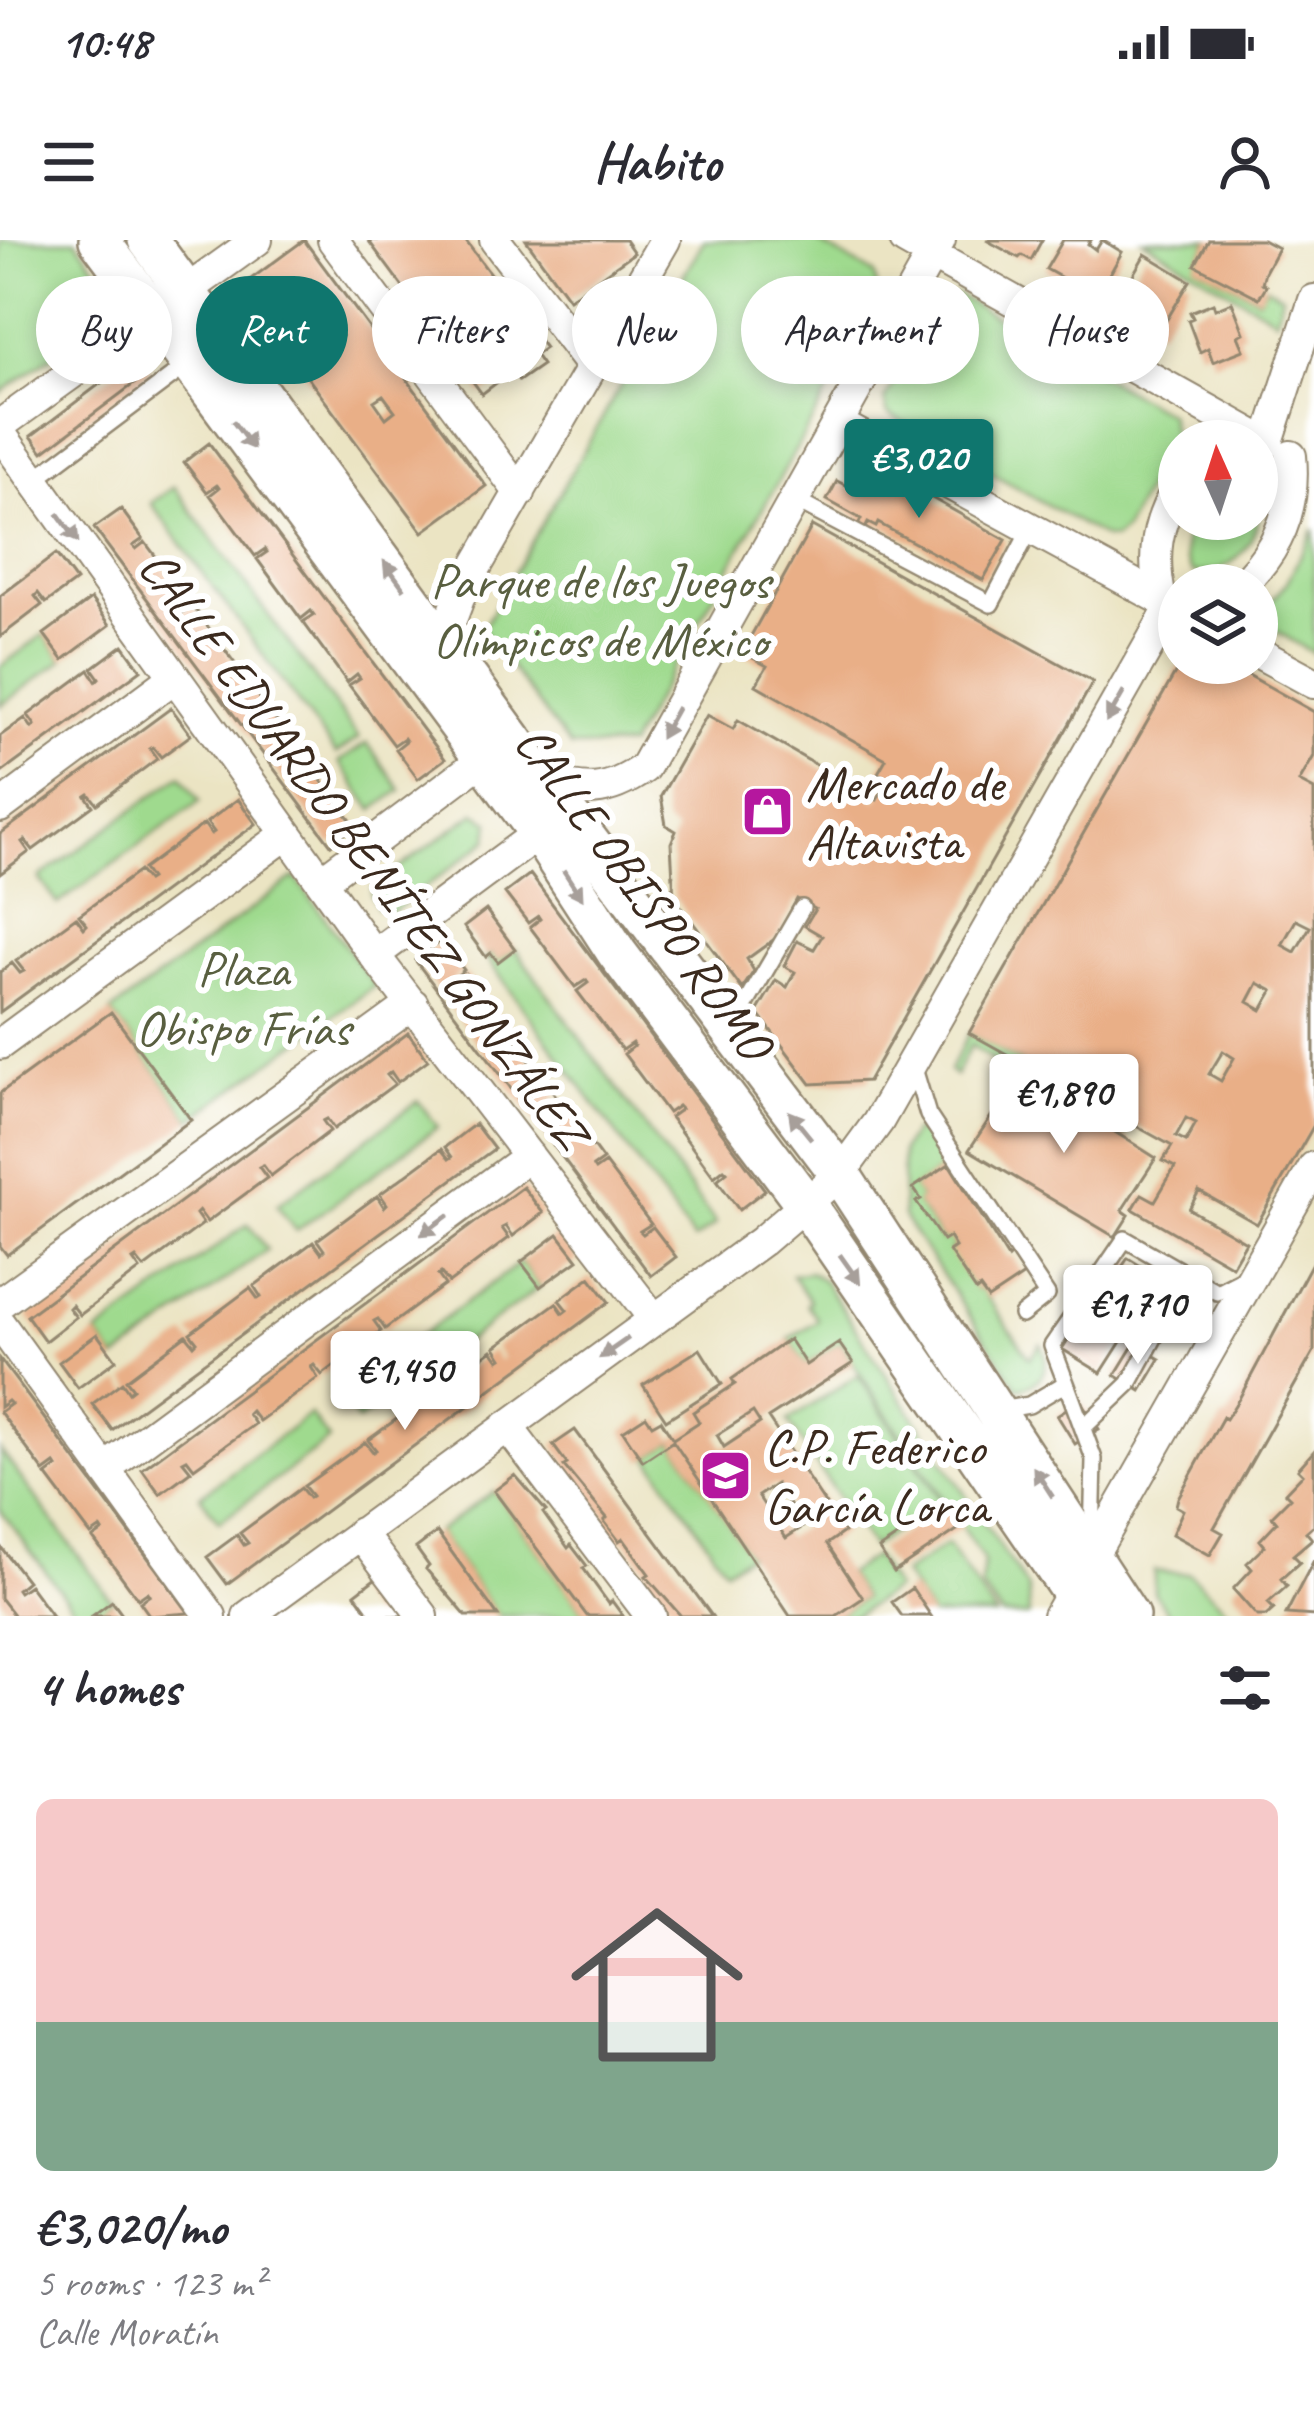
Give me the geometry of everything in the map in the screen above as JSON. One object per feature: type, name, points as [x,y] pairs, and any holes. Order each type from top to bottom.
[{"type":"street","name":"CALLE OBISPO ROMO","points":[[99,240],[125,276]]},
{"type":"street","name":"CALLE OBISPO ROMO","points":[[148,240],[542,780],[553,823],[617,953],[807,1206],[1078,1595],[1129,1616]]},
{"type":"street","points":[[172,301],[257,240]]},
{"type":"street","points":[[333,240],[520,493]]},
{"type":"street","points":[[495,240],[572,341]]},
{"type":"street","points":[[644,276],[665,240]]},
{"type":"street","points":[[542,780],[584,791],[622,784],[644,768],[839,424],[925,245],[1224,420]]},
{"type":"street","points":[[1278,434],[1314,300]]},
{"type":"street","name":"CALLE OBISPO ROMO","points":[[172,340],[482,760],[553,823],[736,1039],[840,1174],[995,1411],[1078,1595]]},
{"type":"street","points":[[0,429],[60,384]]},
{"type":"street","points":[[443,641],[461,593],[582,384]]},
{"type":"street","points":[[839,424],[1158,597]]},
{"type":"street","name":"CALLE EDUARDO BENÍTEZ GONZÁLEZ","points":[[0,429],[374,955],[654,1319]]},
{"type":"street","points":[[1278,461],[1291,500],[1278,538]]},
{"type":"street","points":[[1158,533],[1154,553],[1158,566]]},
{"type":"street","points":[[248,1616],[807,1206],[840,1174],[913,1062],[1158,625]]},
{"type":"street","points":[[1278,663],[1314,683]]},
{"type":"street","points":[[0,808],[175,677]]},
{"type":"street","points":[[321,881],[482,760]]},
{"type":"street","points":[[374,955],[553,823]]},
{"type":"street","points":[[0,1044],[287,834]]},
{"type":"street","points":[[0,1303],[413,1004]]},
{"type":"street","points":[[106,1468],[529,1156]]},
{"type":"street","points":[[1078,1595],[1314,1166]]},
{"type":"street","points":[[0,1324],[211,1616]]},
{"type":"street","points":[[508,1426],[652,1616]]},
{"type":"street","points":[[360,1533],[423,1616]]},
{"type":"lane","points":[[34,481],[189,363]]},
{"type":"lane","points":[[794,500],[991,604],[1031,528]]},
{"type":"lane","points":[[736,1039],[745,1006],[802,908]]},
{"type":"lane","points":[[913,1062],[935,1114],[1047,1294],[1022,1315]]},
{"type":"lane","points":[[1078,1595],[1094,1459],[1052,1346],[1125,1239],[1217,1292],[1252,1274]]},
{"type":"lane","points":[[1083,1428],[1129,1384],[1188,1276]]},
{"type":"lane","points":[[995,1411],[1029,1405],[1066,1383]]},
{"type":"green space","points":[[0,240],[76,240],[102,276],[36,276],[36,368],[0,393]]},
{"type":"green space","name":"Parque de los Juegos Olímpicos de México","points":[[704,240],[813,240],[874,276],[741,276],[741,384],[833,384],[629,746],[570,747],[482,629],[622,384],[717,384],[717,276],[683,276]]},
{"type":"green space","points":[[1143,240],[1209,240],[1196,265],[1258,298],[1266,286],[1282,295],[1276,319]]},
{"type":"green space","points":[[979,307],[1003,321],[1003,384],[1116,384],[1169,414],[1170,420],[1158,420],[1158,464],[1125,529],[1114,539],[887,413],[885,400],[894,384],[979,384]]},
{"type":"green space","points":[[174,487],[359,738],[336,754],[151,503]]},
{"type":"green space","points":[[1314,529],[1314,654],[1278,632],[1278,593]]},
{"type":"green space","points":[[1184,540],[1250,540],[1228,564],[1188,564]]},
{"type":"green space","points":[[44,634],[63,660],[0,706],[0,667]]},
{"type":"green space","points":[[367,743],[401,790],[373,810],[339,762]]},
{"type":"green space","points":[[181,775],[200,801],[58,904],[39,878]]},
{"type":"green space","points":[[475,813],[490,822],[488,840],[392,912],[377,908],[372,887]]},
{"type":"green space","name":"Plaza Obispo Frías","points":[[295,877],[375,986],[191,1120],[111,1012]]},
{"type":"green space","points":[[515,949],[716,1224],[694,1240],[486,957],[491,953],[498,961]]},
{"type":"green space","points":[[969,1033],[1130,1123],[1123,1137],[1050,1091],[1044,1099],[971,1045],[955,1076],[949,1071]]},
{"type":"green space","points":[[418,1101],[438,1127],[296,1231],[277,1205]]},
{"type":"green space","points":[[913,1132],[929,1136],[949,1164],[914,1188],[921,1199],[917,1203],[942,1241],[949,1237],[955,1247],[950,1250],[976,1290],[980,1288],[1030,1358],[1041,1344],[1043,1373],[1027,1386],[1018,1388],[903,1217],[902,1150]]},
{"type":"green space","points":[[248,1224],[267,1250],[116,1360],[97,1334]]},
{"type":"green space","points":[[521,1262],[540,1287],[358,1421],[339,1395]]},
{"type":"green space","points":[[810,1272],[824,1281],[1028,1589],[1029,1616],[1002,1616],[981,1587],[984,1561],[840,1343],[806,1365],[789,1339],[818,1320],[792,1275]]},
{"type":"green space","points":[[858,1375],[941,1501],[871,1547],[788,1421]]},
{"type":"green space","points":[[310,1414],[329,1440],[219,1522],[200,1496]]},
{"type":"green space","points":[[673,1441],[749,1554],[725,1569],[649,1457]]},
{"type":"green space","points":[[0,1450],[112,1601],[92,1616],[79,1616],[0,1510]]},
{"type":"green space","points":[[494,1491],[587,1616],[498,1616],[437,1532]]},
{"type":"green space","points":[[947,1544],[996,1616],[931,1616],[903,1574]]},
{"type":"green space","points":[[874,1556],[895,1589],[854,1616],[836,1616],[863,1598],[847,1574]]},
{"type":"green space","points":[[1154,1571],[1190,1574],[1234,1616],[1170,1616],[1154,1592]]},
{"type":"building","points":[[304,240],[331,276],[255,276]]},
{"type":"building","points":[[368,240],[465,240],[492,276],[395,276]]},
{"type":"building","points":[[526,240],[625,240],[634,253],[602,276],[572,276],[569,299]]},
{"type":"building","points":[[986,240],[1042,240],[1031,260]]},
{"type":"building","points":[[1063,240],[1091,240],[1088,244],[1096,250],[1102,240],[1122,252],[1109,276],[1058,276],[1046,269]]},
{"type":"building","points":[[1209,240],[1263,240],[1278,248],[1265,272],[1262,283],[1266,286],[1259,298],[1195,265]]},
{"type":"building","points":[[1145,254],[1190,281],[1169,316],[1169,276],[1132,276]]},
{"type":"building","points":[[348,299],[372,332],[372,384],[411,384],[486,486],[423,532],[312,384],[348,384]],"holes":[[[383,395],[395,411],[386,418],[374,401]]]},
{"type":"building","points":[[1232,302],[1244,333],[1238,336],[1244,350],[1213,362],[1208,348],[1200,352],[1188,320],[1193,318],[1190,312]]},
{"type":"building","points":[[100,384],[134,384],[43,452],[31,436]]},
{"type":"building","points":[[475,384],[495,384],[482,394]]},
{"type":"building","points":[[209,443],[445,759],[418,779],[396,749],[404,738],[394,745],[349,685],[360,678],[357,674],[347,682],[303,622],[314,615],[311,611],[301,619],[257,559],[265,549],[255,556],[210,495],[217,485],[207,492],[184,462]]},
{"type":"building","points":[[884,471],[1006,540],[983,580],[878,523],[876,527],[868,523],[865,529],[858,525],[861,519],[827,500],[837,481],[847,486],[871,474],[880,477]]},
{"type":"building","points":[[121,509],[143,539],[133,546],[136,549],[145,542],[190,602],[179,610],[182,613],[192,605],[236,665],[228,676],[238,669],[282,728],[272,736],[275,739],[285,732],[330,792],[320,799],[322,803],[332,795],[355,826],[331,845],[94,528]]},
{"type":"building","points":[[812,526],[1093,682],[868,1081],[811,1084],[757,1012],[776,980],[787,987],[795,972],[784,966],[797,941],[814,949],[822,936],[805,926],[815,909],[797,899],[776,938],[747,959],[754,971],[742,989],[674,897],[671,843],[676,831],[666,825],[661,796],[707,715],[733,729],[738,720],[877,800],[889,779],[878,773],[886,759],[756,685],[767,666],[742,652]]},
{"type":"building","points":[[56,554],[76,581],[46,603],[38,593],[35,596],[42,605],[0,637],[0,596]]},
{"type":"building","points":[[91,599],[110,625],[63,660],[44,634]]},
{"type":"building","points":[[123,645],[141,670],[0,774],[0,736],[25,718],[32,728],[35,725],[28,715],[89,670],[96,681],[99,678],[92,668]]},
{"type":"building","points":[[1169,684],[1264,684],[1314,712],[1314,756],[1299,782],[1314,790],[1314,1125],[1257,1224],[1199,1191],[1189,1209],[1246,1242],[1232,1266],[1133,1209],[1142,1194],[1155,1201],[1175,1167],[1163,1161],[1172,1146],[969,1033]],"holes":[[[1296,920],[1310,927],[1295,952],[1282,945]],[[1258,983],[1273,991],[1262,1010],[1248,1002]],[[1223,1051],[1234,1058],[1221,1081],[1209,1074]],[[1186,1118],[1196,1123],[1186,1141],[1176,1136]]]},
{"type":"building","points":[[171,708],[191,735],[161,757],[150,749],[157,759],[97,804],[86,796],[93,806],[33,850],[22,842],[29,852],[0,874],[0,834]]},
{"type":"building","points":[[238,799],[256,824],[0,1012],[0,972],[12,963],[20,973],[24,971],[16,961],[76,917],[84,928],[87,925],[79,915],[139,871],[150,879],[143,869],[204,824],[214,832],[207,822]]},
{"type":"building","points":[[530,874],[765,1190],[739,1210],[717,1180],[727,1172],[724,1169],[714,1177],[670,1117],[681,1109],[678,1106],[668,1113],[624,1054],[632,1043],[622,1050],[577,991],[586,980],[575,987],[530,927],[538,916],[528,923],[505,893]]},
{"type":"building","points":[[486,910],[515,949],[498,962],[491,953],[486,957],[464,927]]},
{"type":"building","points":[[442,940],[464,970],[456,981],[466,974],[511,1033],[500,1041],[503,1044],[512,1037],[557,1097],[546,1104],[549,1108],[559,1100],[603,1160],[595,1170],[605,1163],[651,1224],[640,1231],[643,1234],[653,1227],[676,1257],[651,1276],[415,960]]},
{"type":"building","points":[[111,1012],[191,1120],[7,1255],[0,1246],[0,1093]]},
{"type":"building","points":[[408,1033],[428,1060],[398,1082],[391,1072],[387,1075],[395,1084],[334,1129],[327,1119],[323,1121],[330,1131],[271,1176],[263,1165],[259,1167],[267,1178],[207,1222],[199,1211],[196,1214],[203,1224],[144,1268],[133,1260],[140,1270],[80,1315],[72,1305],[69,1308],[76,1317],[45,1341],[27,1316]]},
{"type":"building","points":[[1015,1080],[1044,1099],[1050,1091],[1156,1158],[1122,1210],[1129,1215],[1115,1237],[969,1150]]},
{"type":"building","points":[[475,1124],[494,1149],[112,1430],[92,1404],[122,1382],[129,1392],[133,1389],[126,1380],[186,1335],[194,1345],[197,1342],[190,1333],[250,1288],[261,1297],[254,1286],[313,1242],[321,1253],[324,1250],[317,1240],[377,1196],[384,1207],[387,1204],[380,1194],[441,1149],[452,1157],[445,1147]]},
{"type":"building","points":[[949,1164],[1008,1258],[1011,1255],[1024,1275],[988,1299],[980,1288],[976,1291],[949,1251],[955,1247],[949,1237],[943,1241],[916,1202],[921,1199],[913,1188]]},
{"type":"building","points":[[523,1187],[543,1213],[513,1236],[506,1226],[502,1228],[509,1238],[449,1283],[438,1275],[445,1285],[385,1329],[378,1319],[374,1321],[381,1331],[322,1375],[311,1367],[318,1378],[259,1421],[251,1411],[248,1414],[255,1424],[194,1468],[187,1459],[183,1461],[191,1471],[160,1494],[142,1469]]},
{"type":"building","points":[[558,1234],[578,1260],[540,1287],[521,1262]]},
{"type":"building","points":[[1128,1258],[1161,1279],[1101,1373],[1062,1349],[1100,1289],[1105,1292]]},
{"type":"building","points":[[1314,1259],[1314,1351],[1214,1528],[1223,1533],[1210,1555],[1172,1534],[1183,1510],[1176,1506],[1178,1498],[1223,1417],[1240,1397]]},
{"type":"building","points":[[590,1277],[609,1302],[227,1584],[207,1557],[237,1535],[244,1545],[248,1543],[240,1533],[301,1488],[312,1496],[304,1486],[365,1442],[376,1450],[368,1440],[428,1396],[439,1404],[432,1394],[492,1350],[502,1358],[495,1347],[556,1303],[563,1313],[567,1310],[559,1300]]},
{"type":"building","points":[[97,1334],[116,1360],[78,1388],[59,1362]]},
{"type":"building","name":"C.P. Federico García Lorca","points":[[789,1339],[806,1365],[839,1343],[853,1363],[768,1418],[844,1532],[827,1544],[863,1598],[836,1616],[790,1616],[673,1441],[643,1461],[623,1431],[646,1416],[652,1425],[661,1420],[673,1439],[699,1422],[693,1412],[735,1384],[732,1379]],"holes":[[[753,1412],[760,1423],[724,1447],[717,1435]],[[776,1484],[804,1526],[786,1538],[758,1496]]]},
{"type":"building","points":[[1134,1344],[1160,1359],[1141,1391],[1115,1375]]},
{"type":"building","points":[[700,1349],[722,1384],[666,1420],[643,1385]]},
{"type":"building","points":[[0,1359],[189,1613],[150,1616],[140,1602],[148,1592],[138,1599],[93,1538],[101,1528],[91,1535],[46,1475],[55,1464],[44,1472],[0,1412],[11,1404],[8,1401],[0,1407]]},
{"type":"building","points":[[1080,1400],[1099,1429],[1075,1444],[1057,1415]]},
{"type":"building","points":[[575,1430],[712,1616],[681,1616],[646,1576],[649,1574],[623,1538],[619,1541],[604,1521],[607,1518],[564,1466],[553,1445]]},
{"type":"building","points":[[1314,1451],[1314,1525],[1306,1532],[1312,1539],[1293,1555],[1300,1562],[1281,1579],[1287,1586],[1268,1603],[1274,1609],[1257,1616],[1233,1589],[1252,1569],[1247,1563],[1265,1546],[1260,1540],[1277,1522],[1272,1516],[1290,1498],[1285,1493],[1303,1474],[1298,1469]]},
{"type":"building","points":[[515,1475],[546,1511],[543,1513],[568,1548],[571,1545],[587,1566],[583,1568],[609,1604],[612,1601],[623,1616],[587,1616],[494,1491]]},
{"type":"building","points":[[948,1503],[963,1526],[894,1572],[879,1549]]},
{"type":"building","points":[[437,1532],[498,1616],[466,1616],[426,1569],[429,1566],[416,1548]]},
{"type":"building","points":[[0,1546],[27,1581],[19,1592],[29,1585],[52,1616],[14,1616],[0,1598]]},
{"type":"building","points":[[1314,1560],[1314,1616],[1286,1614],[1301,1585]]},
{"type":"building","points":[[376,1578],[404,1616],[371,1616],[355,1594]]},
{"type":"building","points":[[912,1588],[931,1616],[902,1616],[892,1602]]},
{"type":"building","points":[[112,1601],[123,1616],[92,1616]]},
{"type":"place","name":"Mercado de Altavista","points":[[767,812]]},
{"type":"place","name":"C.P. Federico García Lorca","points":[[725,1476]]}]
